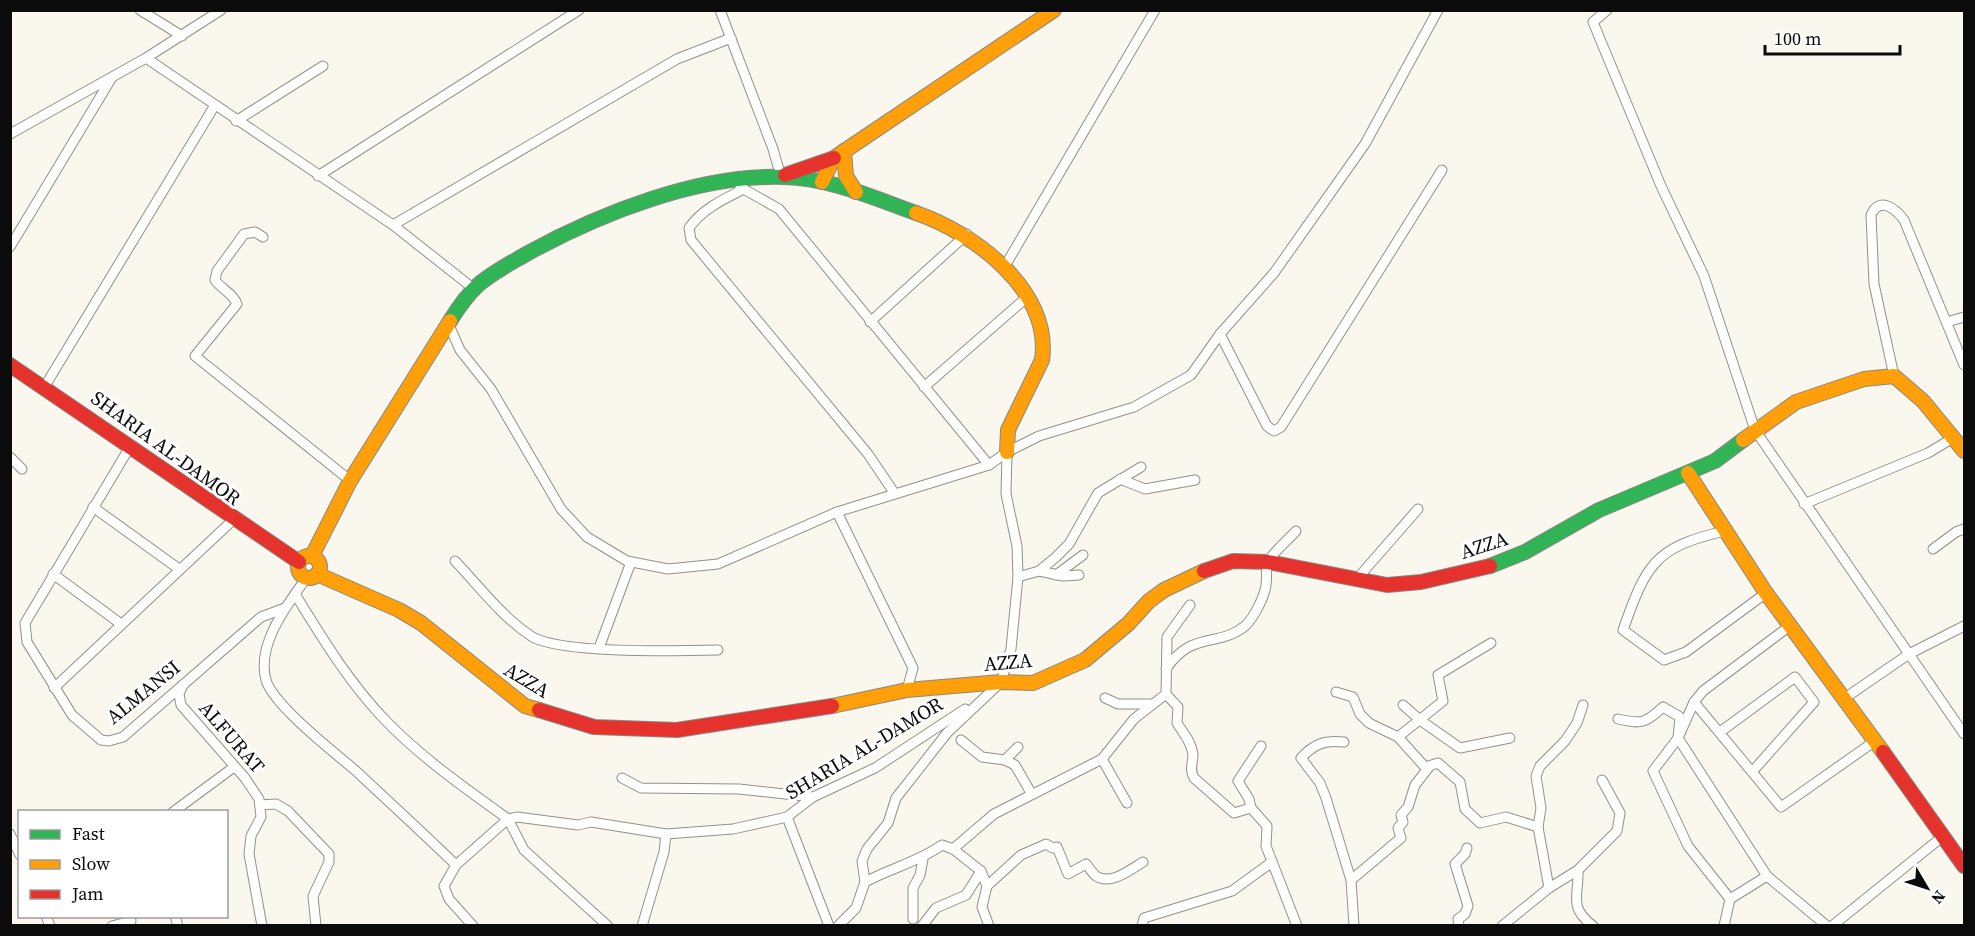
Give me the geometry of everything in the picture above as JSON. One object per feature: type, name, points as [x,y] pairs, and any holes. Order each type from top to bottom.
[{"type":"street","points":[[140,10],[182,36]]},
{"type":"street","points":[[10,134],[146,58],[220,10]]},
{"type":"street","points":[[318,176],[579,10]]},
{"type":"street","points":[[720,10],[781,177]]},
{"type":"street","points":[[826,183],[826,168],[840,155],[1054,10]]},
{"type":"street","points":[[1005,266],[1155,10]]},
{"type":"street","points":[[449,325],[460,350],[491,389],[561,509],[587,537],[631,562],[674,569],[718,564],[837,512],[989,465],[1006,452],[1039,436],[1134,407],[1191,375],[1220,334],[1274,273],[1365,144],[1438,10]]},
{"type":"street","points":[[1607,10],[1593,22],[1661,186],[1704,276],[1755,430],[1965,734]]},
{"type":"street","points":[[393,225],[677,58],[731,38]]},
{"type":"street","points":[[146,58],[393,225],[474,289]]},
{"type":"street","points":[[236,121],[323,66]]},
{"type":"street","points":[[10,247],[112,77]]},
{"type":"street","points":[[45,386],[215,105]]},
{"type":"street","points":[[312,556],[351,482],[474,289],[560,234],[592,220],[674,194],[739,186],[781,177],[840,155]]},
{"type":"street","points":[[840,155],[846,176],[856,192]]},
{"type":"street","points":[[1220,334],[1267,426],[1274,431],[1281,427],[1442,170]]},
{"type":"street","points":[[781,177],[826,183],[856,192],[944,222],[967,234],[1005,266],[1026,298],[1044,336],[1043,351],[1029,393],[1007,433],[1006,494],[1017,546],[1018,577],[1011,649],[1001,682],[947,733],[896,798],[888,823],[867,849],[862,861],[865,882],[856,909],[838,926]]},
{"type":"street","points":[[739,186],[779,209],[989,465]]},
{"type":"street","points":[[739,186],[698,216],[689,228],[691,240],[868,454],[895,494]]},
{"type":"street","points":[[1965,365],[1904,219],[1890,206],[1877,206],[1871,215],[1874,284],[1894,376],[1912,387],[1965,451]]},
{"type":"street","points":[[263,237],[255,232],[244,234],[217,271],[215,280],[218,285],[234,297],[237,304],[195,356],[351,482]]},
{"type":"street","points":[[870,322],[967,234]]},
{"type":"street","points":[[924,387],[1026,298]]},
{"type":"street","points":[[1947,322],[1965,316]]},
{"type":"street","name":"SHARIA AL-DAMOR","points":[[10,365],[45,386],[130,445],[233,520],[299,562]]},
{"type":"street","name":"AZZA","points":[[312,576],[399,610],[421,623],[525,706],[594,727],[677,730],[810,711],[907,690],[1001,682],[1033,683],[1085,660],[1128,624],[1149,601],[1194,575],[1233,561],[1268,562],[1315,569],[1356,580],[1387,585],[1420,582],[1494,565],[1525,552],[1599,510],[1715,461],[1796,402],[1864,379],[1894,376]]},
{"type":"street","points":[[1804,504],[1928,453],[1953,438]]},
{"type":"street","name":"ALMANSI","points":[[130,445],[25,623],[27,642],[72,715],[93,735],[110,741],[123,737],[261,617],[285,608]]},
{"type":"street","points":[[10,457],[22,469]]},
{"type":"street","points":[[1018,577],[1039,571],[1069,544],[1098,493],[1141,467]]},
{"type":"street","points":[[1688,473],[1766,593],[1845,698],[1942,837],[1965,866]]},
{"type":"street","points":[[1120,478],[1145,489],[1195,480]]},
{"type":"street","points":[[93,507],[179,569]]},
{"type":"street","points":[[1356,580],[1418,509]]},
{"type":"street","points":[[837,512],[913,668],[907,690]]},
{"type":"street","points":[[54,688],[233,520]]},
{"type":"street","points":[[1933,549],[1956,532],[1965,529]]},
{"type":"street","points":[[1166,669],[1176,654],[1189,646],[1208,638],[1230,634],[1246,625],[1266,590],[1268,562],[1296,531]]},
{"type":"street","points":[[1725,531],[1698,537],[1676,546],[1647,571],[1639,583],[1623,630],[1664,660],[1686,652],[1766,593]]},
{"type":"street","points":[[1056,575],[1083,555]]},
{"type":"street","points":[[312,576],[299,571],[299,562],[305,556],[312,556],[319,564],[312,576],[295,594],[276,622],[267,653],[265,675],[270,688],[299,721],[456,865]]},
{"type":"street","points":[[455,561],[512,622],[531,636],[556,645],[718,650]]},
{"type":"street","points":[[599,648],[631,562]]},
{"type":"street","points":[[1039,571],[1056,575],[1079,575]]},
{"type":"street","points":[[53,574],[121,624]]},
{"type":"street","points":[[295,594],[352,681],[384,720],[508,819],[524,849],[608,926]]},
{"type":"street","points":[[1190,605],[1167,636],[1166,694],[1177,706],[1177,724],[1186,734],[1192,750],[1191,771],[1194,778],[1234,813],[1251,808]]},
{"type":"street","points":[[1730,899],[1688,846],[1653,771],[1678,738],[1694,702],[1703,691],[1791,625]]},
{"type":"street","points":[[1845,698],[1909,654],[1965,626]]},
{"type":"street","points":[[1398,737],[1443,701],[1438,675],[1491,643]]},
{"type":"street","points":[[1720,732],[1795,677],[1814,702],[1752,772]]},
{"type":"street","name":"ALFURAT","points":[[189,678],[180,691],[181,705],[250,784],[260,805],[261,817],[251,836],[249,854],[262,926]]},
{"type":"street","name":"SHARIA AL-DAMOR","points":[[508,819],[578,825],[591,822],[666,834],[734,829],[787,817],[813,797],[875,768],[942,726],[1001,682]]},
{"type":"street","points":[[1336,692],[1353,697],[1360,714],[1369,723],[1398,737],[1410,754],[1425,767],[1430,767]]},
{"type":"street","points":[[953,849],[994,814],[1031,793],[1056,785],[1102,759],[1134,719],[1166,694]]},
{"type":"street","points":[[1105,698],[1118,704],[1154,704]]},
{"type":"street","points":[[1694,702],[1781,807],[1875,741]]},
{"type":"street","points":[[1403,705],[1460,748],[1510,738]]},
{"type":"street","points":[[1549,888],[1538,827],[1541,808],[1536,776],[1540,766],[1558,749],[1577,723],[1582,705]]},
{"type":"street","points":[[1618,718],[1638,723],[1651,719],[1663,708],[1680,717],[1678,738],[1767,876],[1827,926]]},
{"type":"street","points":[[961,740],[982,757],[1005,760],[1014,765],[1031,793]]},
{"type":"street","points":[[1344,742],[1328,740],[1311,746],[1300,758],[1320,783],[1326,798],[1350,880],[1354,926]]},
{"type":"street","points":[[1261,746],[1238,781],[1249,799],[1251,808],[1267,826],[1266,846],[1297,926]]},
{"type":"street","points":[[1005,760],[1018,747]]},
{"type":"street","points":[[1102,759],[1126,803]]},
{"type":"street","points":[[1350,880],[1401,838],[1398,828],[1403,822],[1401,815],[1408,807],[1415,785],[1430,767],[1438,763],[1460,782],[1465,809],[1480,823],[1506,817],[1538,827]]},
{"type":"street","points":[[176,810],[234,767]]},
{"type":"street","points":[[622,778],[641,788],[740,789],[813,797]]},
{"type":"street","points":[[1502,926],[1549,888],[1578,870],[1617,831],[1620,813],[1602,780]]},
{"type":"street","points":[[260,805],[276,804],[288,811],[329,854],[329,862],[313,896],[316,926]]},
{"type":"street","points":[[787,817],[830,926]]},
{"type":"street","points":[[473,926],[446,893],[444,885],[456,865],[508,819]]},
{"type":"street","points":[[10,834],[18,851]]},
{"type":"street","points":[[642,926],[664,852],[666,834]]},
{"type":"street","points":[[1832,926],[1942,837]]},
{"type":"street","points":[[989,926],[982,907],[987,886],[1021,855],[1046,844],[1057,847],[1068,874],[1086,864],[1096,876],[1108,879],[1117,877],[1143,862]]},
{"type":"street","points":[[865,882],[888,870],[923,859],[942,845],[953,849],[981,871],[987,886]]},
{"type":"street","points":[[1459,926],[1458,919],[1465,914],[1468,906],[1455,864],[1465,854],[1467,848]]},
{"type":"street","points":[[913,919],[913,888],[920,875],[923,859]]},
{"type":"street","points":[[1142,926],[1144,918],[1232,891],[1272,862]]},
{"type":"street","points":[[1578,870],[1578,888],[1574,901],[1579,912],[1593,926]]},
{"type":"street","points":[[922,926],[936,908],[966,895],[981,871]]},
{"type":"street","points":[[1724,926],[1730,899],[1767,876]]},
{"type":"street","points":[[112,926],[131,921]]},
{"type":"traffic: fast","points":[[450,321],[478,285],[528,253],[587,224],[685,189],[752,178],[801,178],[852,190],[916,213]]},
{"type":"traffic: fast","points":[[1490,566],[1525,552],[1599,510],[1715,461],[1743,440]]},
{"type":"traffic: slow","points":[[822,182],[834,158],[1054,10]]},
{"type":"traffic: slow","points":[[844,151],[846,176],[856,192]]},
{"type":"traffic: slow","points":[[916,213],[962,235],[984,250],[1022,288],[1035,310],[1042,334],[1042,360],[1008,430],[1007,452]]},
{"type":"traffic: slow","points":[[312,556],[350,481],[450,321]]},
{"type":"traffic: slow","points":[[1743,440],[1796,402],[1864,379],[1894,376],[1923,401],[1964,451]]},
{"type":"traffic: slow","points":[[1688,473],[1766,593],[1883,752]]},
{"type":"traffic: slow","points":[[309,556],[317,559],[320,567],[317,575],[309,578],[301,575],[298,567],[301,559],[309,556]]},
{"type":"traffic: slow","points":[[832,706],[907,690],[1001,682],[1033,683],[1085,660],[1128,624],[1149,601],[1164,590],[1204,571]]},
{"type":"traffic: slow","points":[[317,574],[399,610],[421,623],[525,706],[539,710]]},
{"type":"traffic: jam","points":[[785,175],[834,158]]},
{"type":"traffic: jam","points":[[10,365],[299,562]]},
{"type":"traffic: jam","points":[[1204,571],[1233,561],[1268,562],[1387,585],[1421,582],[1490,566]]},
{"type":"traffic: jam","points":[[539,710],[594,727],[677,730],[832,706]]},
{"type":"traffic: jam","points":[[1883,752],[1964,866]]}]
